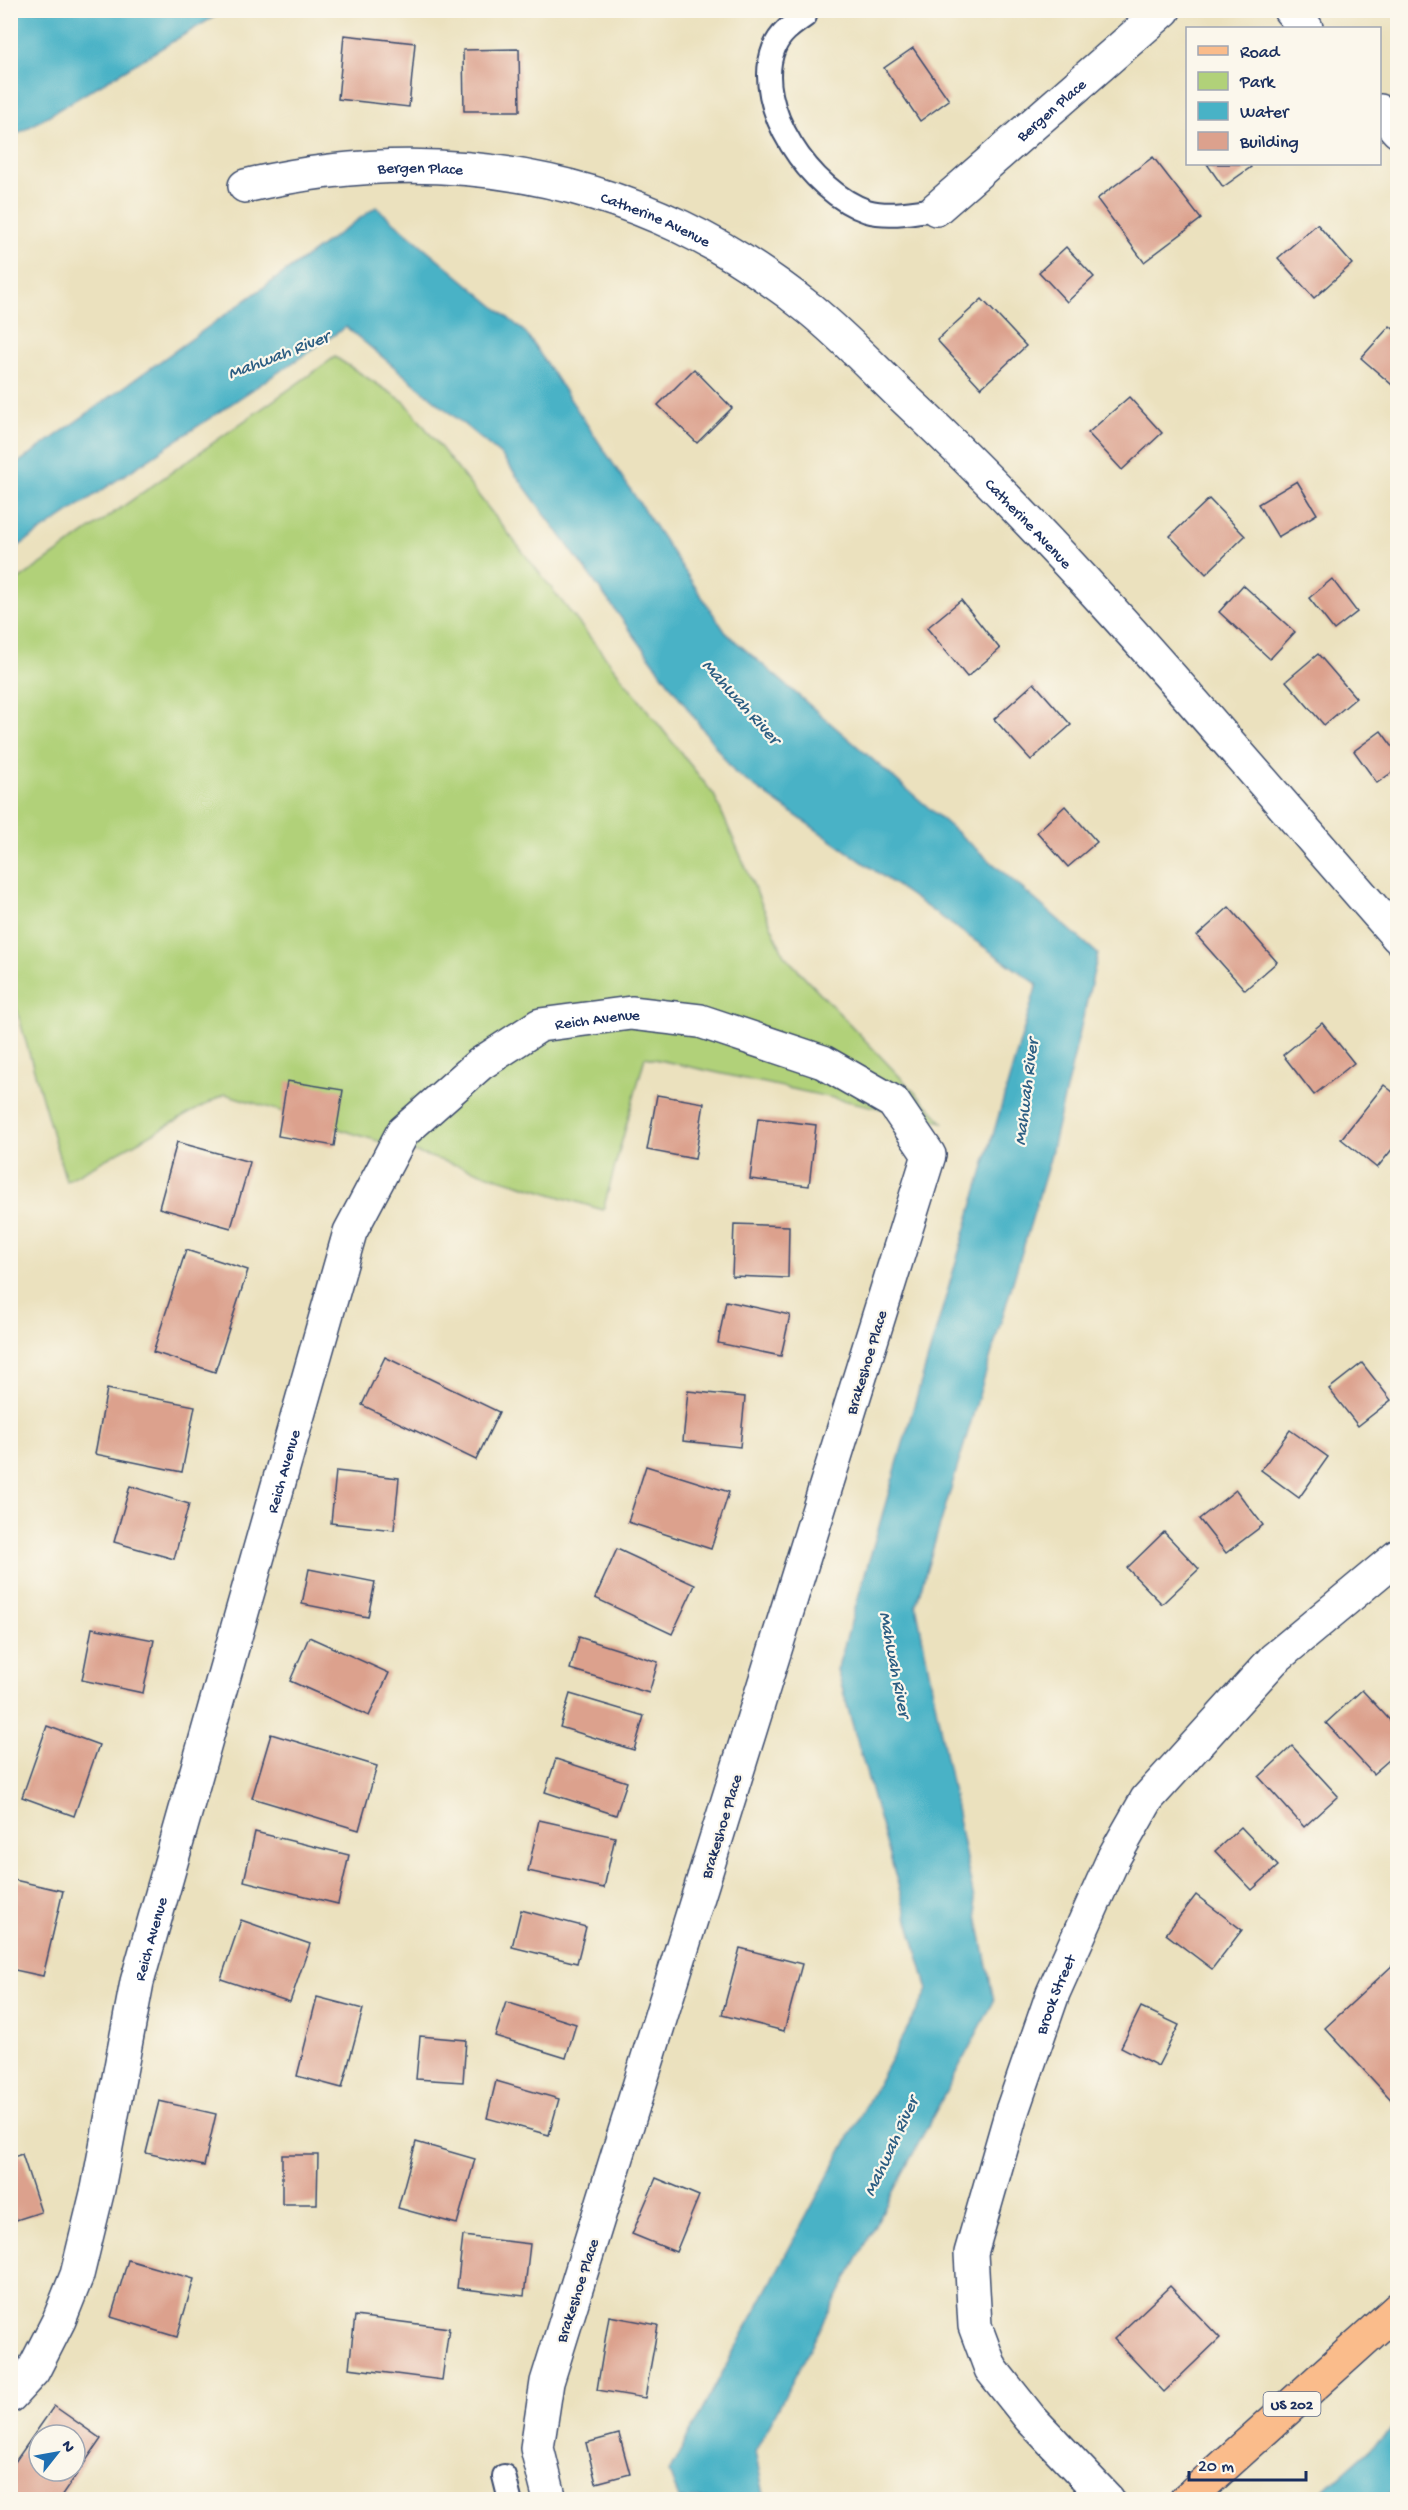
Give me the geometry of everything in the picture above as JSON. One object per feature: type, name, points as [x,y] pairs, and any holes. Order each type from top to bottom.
[{"type":"main road","name":"US 202","points":[[1186,2499],[1398,2309]]},
{"type":"street","name":"Bergen Place","points":[[936,209],[1164,10]]},
{"type":"street","points":[[1290,10],[1305,27]]},
{"type":"street","points":[[1381,112],[1398,131]]},
{"type":"street","name":"Bergen Place","points":[[244,186],[285,176],[373,165],[450,166],[527,176],[594,193]]},
{"type":"street","name":"Catherine Avenue","points":[[594,193],[684,228],[760,272],[813,312],[969,460],[1071,566],[1398,937]]},
{"type":"street","name":"Reich Avenue","points":[[10,2396],[33,2371],[60,2320],[77,2275],[98,2189],[137,1982],[350,1232],[403,1132],[480,1064],[540,1025],[631,1013],[700,1021],[823,1062],[893,1102],[929,1155]]},
{"type":"street","name":"Brakeshoe Place","points":[[550,2499],[537,2448],[547,2382],[929,1155]]},
{"type":"street","name":"Brook Street","points":[[1108,2499],[1030,2418],[991,2369],[975,2326],[971,2253],[1011,2114],[1053,1993],[1114,1857],[1148,1799],[1274,1659],[1398,1556]]},
{"type":"lane","points":[[805,16],[786,29],[774,47],[769,70],[774,108],[785,136],[804,162],[834,193],[868,211],[905,214],[936,209]]},
{"type":"lane","points":[[504,2476],[510,2499]]},
{"type":"green space","points":[[335,357],[405,402],[714,795],[784,955],[943,1122],[645,1057],[603,1210],[225,1094],[66,1181],[11,990],[10,586]]},
{"type":"water","points":[[11,10],[224,11],[11,138]]},
{"type":"water","name":"Mahwah River","points":[[376,207],[526,333],[726,633],[1098,954],[1049,1162],[916,1605],[994,2001],[755,2452],[765,2499],[679,2499],[669,2472],[928,1990],[837,1670],[1037,984],[735,773],[502,456],[346,327],[11,551],[11,468]]},
{"type":"water","points":[[1397,2425],[1397,2487],[1383,2499],[1314,2499]]},
{"type":"building","points":[[344,35],[415,43],[409,107],[338,99]]},
{"type":"building","points":[[913,48],[949,100],[920,121],[884,68]]},
{"type":"building","points":[[519,49],[520,111],[464,111],[463,50]]},
{"type":"building","points":[[1153,157],[1201,219],[1144,262],[1097,199]]},
{"type":"building","points":[[1208,165],[1250,165],[1251,167],[1223,187]]},
{"type":"building","points":[[1317,224],[1352,264],[1314,298],[1278,258]]},
{"type":"building","points":[[1066,247],[1094,277],[1067,302],[1039,272]]},
{"type":"building","points":[[982,299],[1026,346],[981,388],[937,340]]},
{"type":"building","points":[[1390,326],[1398,333],[1398,390],[1361,358]]},
{"type":"building","points":[[694,369],[732,408],[697,443],[658,405]]},
{"type":"building","points":[[1129,397],[1162,433],[1122,470],[1088,433]]},
{"type":"building","points":[[1297,481],[1317,514],[1278,537],[1258,504]]},
{"type":"building","points":[[1209,499],[1245,536],[1206,574],[1170,536]]},
{"type":"building","points":[[1332,579],[1357,612],[1334,630],[1309,598]]},
{"type":"building","points":[[1243,585],[1295,632],[1270,659],[1219,612]]},
{"type":"building","points":[[961,600],[1000,649],[967,677],[927,628]]},
{"type":"building","points":[[1318,654],[1356,698],[1324,725],[1286,681]]},
{"type":"building","points":[[1034,683],[1071,725],[1031,760],[994,719]]},
{"type":"building","points":[[1381,731],[1398,754],[1398,768],[1377,783],[1354,751]]},
{"type":"building","points":[[1065,806],[1097,842],[1068,867],[1037,832]]},
{"type":"building","points":[[1229,907],[1277,962],[1245,990],[1197,936]]},
{"type":"building","points":[[1322,1023],[1354,1063],[1314,1095],[1283,1055]]},
{"type":"building","points":[[287,1081],[343,1090],[334,1146],[278,1136]]},
{"type":"building","points":[[1384,1085],[1398,1096],[1398,1142],[1377,1168],[1341,1139]]},
{"type":"building","points":[[657,1095],[704,1103],[695,1159],[647,1150]]},
{"type":"building","points":[[758,1118],[816,1125],[809,1186],[750,1179]]},
{"type":"building","points":[[177,1142],[250,1162],[231,1228],[159,1208]]},
{"type":"building","points":[[734,1224],[789,1226],[788,1278],[732,1276]]},
{"type":"building","points":[[186,1250],[248,1270],[215,1372],[153,1352]]},
{"type":"building","points":[[726,1301],[790,1315],[781,1356],[718,1343]]},
{"type":"building","points":[[385,1357],[499,1412],[476,1460],[362,1405]]},
{"type":"building","points":[[1362,1363],[1391,1400],[1358,1426],[1329,1389]]},
{"type":"building","points":[[107,1389],[195,1406],[182,1472],[95,1454]]},
{"type":"building","points":[[688,1391],[745,1397],[740,1447],[683,1441]]},
{"type":"building","points":[[1290,1430],[1328,1457],[1299,1498],[1261,1470]]},
{"type":"building","points":[[646,1466],[729,1492],[711,1549],[628,1522]]},
{"type":"building","points":[[336,1471],[399,1478],[394,1530],[331,1523]]},
{"type":"building","points":[[130,1486],[189,1504],[174,1559],[114,1542]]},
{"type":"building","points":[[1236,1490],[1263,1525],[1226,1553],[1199,1519]]},
{"type":"building","points":[[1164,1532],[1199,1569],[1162,1604],[1127,1568]]},
{"type":"building","points":[[617,1549],[695,1585],[672,1634],[595,1598]]},
{"type":"building","points":[[309,1569],[375,1582],[368,1617],[302,1604]]},
{"type":"building","points":[[92,1628],[154,1640],[143,1693],[82,1680]]},
{"type":"building","points":[[309,1637],[389,1673],[369,1716],[290,1681]]},
{"type":"building","points":[[579,1637],[658,1662],[649,1693],[570,1669]]},
{"type":"building","points":[[1362,1690],[1398,1729],[1398,1752],[1373,1774],[1326,1723]]},
{"type":"building","points":[[570,1694],[644,1716],[634,1750],[560,1727]]},
{"type":"building","points":[[47,1726],[99,1745],[74,1816],[22,1797]]},
{"type":"building","points":[[271,1734],[377,1766],[359,1830],[252,1798]]},
{"type":"building","points":[[1292,1746],[1338,1796],[1304,1827],[1259,1777]]},
{"type":"building","points":[[556,1759],[627,1782],[616,1815],[545,1792]]},
{"type":"building","points":[[539,1820],[615,1837],[604,1888],[528,1871]]},
{"type":"building","points":[[1241,1827],[1278,1866],[1252,1890],[1215,1851]]},
{"type":"building","points":[[255,1832],[349,1855],[338,1904],[244,1881]]},
{"type":"building","points":[[10,1879],[63,1891],[43,1976],[10,1969]]},
{"type":"building","points":[[1196,1895],[1242,1930],[1212,1969],[1166,1934]]},
{"type":"building","points":[[521,1910],[586,1927],[577,1963],[512,1947]]},
{"type":"building","points":[[241,1920],[310,1944],[290,2002],[221,1979]]},
{"type":"building","points":[[740,1948],[802,1964],[784,2031],[722,2015]]},
{"type":"building","points":[[1395,1963],[1398,1966],[1398,2107],[1325,2028]]},
{"type":"building","points":[[317,1997],[363,2009],[342,2088],[297,2076]]},
{"type":"building","points":[[506,2002],[576,2024],[566,2058],[495,2036]]},
{"type":"building","points":[[1141,2007],[1179,2025],[1158,2066],[1121,2047]]},
{"type":"building","points":[[420,2036],[466,2040],[463,2082],[416,2079]]},
{"type":"building","points":[[496,2081],[559,2099],[549,2135],[487,2118]]},
{"type":"building","points":[[159,2101],[216,2114],[204,2166],[146,2153]]},
{"type":"building","points":[[416,2142],[475,2159],[457,2224],[398,2208]]},
{"type":"building","points":[[22,2154],[41,2212],[10,2222],[10,2158]]},
{"type":"building","points":[[282,2155],[318,2155],[317,2204],[282,2204]]},
{"type":"building","points":[[656,2178],[699,2196],[676,2252],[632,2234]]},
{"type":"building","points":[[463,2236],[530,2244],[524,2296],[457,2288]]},
{"type":"building","points":[[128,2260],[194,2279],[177,2337],[111,2317]]},
{"type":"building","points":[[1170,2286],[1220,2338],[1164,2392],[1114,2339]]},
{"type":"building","points":[[355,2316],[449,2328],[442,2380],[349,2368]]},
{"type":"building","points":[[609,2316],[658,2325],[645,2398],[597,2390]]},
{"type":"building","points":[[54,2406],[78,2423],[42,2423]]},
{"type":"building","points":[[87,2429],[101,2439],[87,2459]]},
{"type":"building","points":[[619,2434],[630,2474],[596,2483],[586,2443]]},
{"type":"building","points":[[27,2445],[27,2483],[71,2483],[59,2500],[22,2500],[10,2492],[10,2469]]}]
